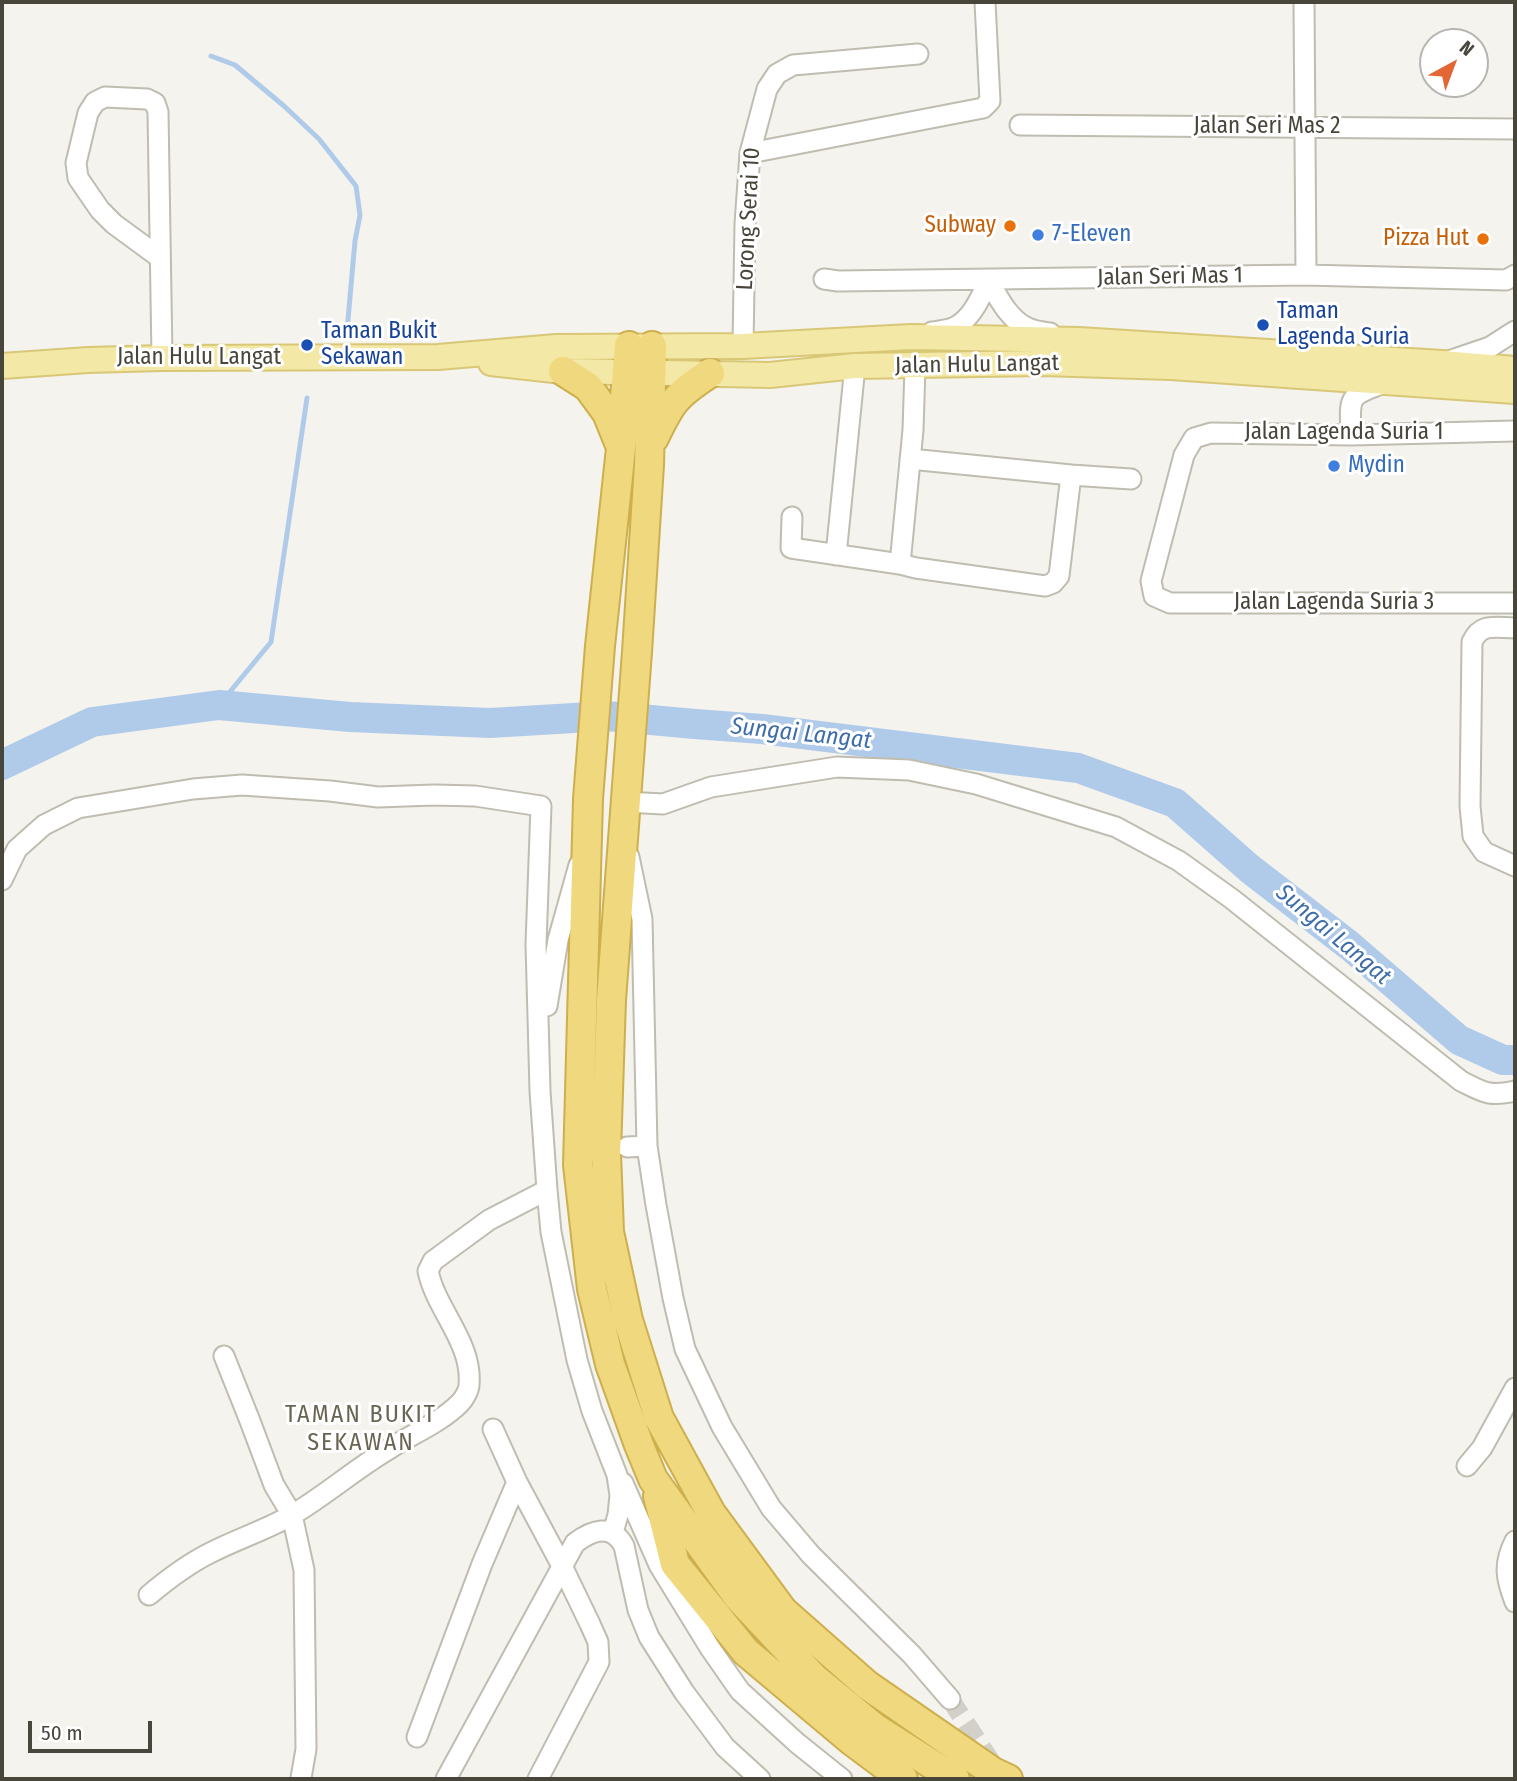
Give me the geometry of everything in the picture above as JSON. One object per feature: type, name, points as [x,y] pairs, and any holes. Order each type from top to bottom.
[{"type":"highway","points":[[640,359],[621,448],[600,646],[588,799],[578,1165],[592,1289],[610,1364],[653,1479],[675,1564],[746,1652],[852,1741],[903,1779]]},
{"type":"highway","points":[[640,359],[649,449],[611,1014],[606,1153],[609,1232],[628,1320],[659,1418],[710,1513],[783,1611],[867,1685],[993,1772],[1008,1779]]},
{"type":"highway","points":[[563,371],[588,387],[607,413],[621,448]]},
{"type":"highway","points":[[649,449],[667,409],[683,391],[710,373]]},
{"type":"highway","points":[[653,1479],[738,1597],[814,1678],[875,1727],[955,1779]]},
{"type":"main road","name":"Jalan Hulu Langat","points":[[438,357],[563,371],[743,346],[911,337],[1079,340],[1515,369]]},
{"type":"main road","name":"Jalan Hulu Langat","points":[[2,366],[162,358],[438,357],[556,347],[640,359],[710,373],[770,374],[855,366],[1042,363],[1171,367],[1515,391]]},
{"type":"street","points":[[750,153],[983,108],[990,101],[985,2]]},
{"type":"street","points":[[1304,2],[1306,275]]},
{"type":"street","name":"Lorong Serai 10","points":[[743,346],[745,224],[750,153],[767,89],[777,74],[793,65],[918,54]]},
{"type":"street","points":[[159,257],[114,225],[78,178],[76,163],[88,113],[95,102],[105,97],[147,99],[155,103],[158,112],[162,358]]},
{"type":"street","name":"Jalan Seri Mas 2","points":[[1020,125],[1515,129]]},
{"type":"street","name":"Jalan Seri Mas 1","points":[[824,279],[988,280],[1306,275],[1506,280],[1515,275]]},
{"type":"street","points":[[911,337],[955,327],[972,312],[988,280]]},
{"type":"street","points":[[988,280],[1000,302],[1027,328],[1079,340]]},
{"type":"street","points":[[1442,363],[1490,346],[1515,331]]},
{"type":"street","points":[[836,555],[855,366]]},
{"type":"street","points":[[900,564],[915,367]]},
{"type":"street","points":[[1351,435],[1352,399],[1362,391],[1386,382]]},
{"type":"street","name":"Jalan Lagenda Suria 1","points":[[1154,596],[1151,581],[1184,455],[1194,438],[1211,433],[1351,435],[1515,430]]},
{"type":"street","points":[[910,459],[1131,479]]},
{"type":"street","points":[[792,517],[791,548],[1045,586],[1053,583],[1059,576],[1071,475]]},
{"type":"street","name":"Jalan Lagenda Suria 3","points":[[1154,596],[1170,603],[1515,603]]},
{"type":"street","points":[[1515,628],[1484,628],[1476,633],[1472,642],[1470,806],[1473,836],[1484,852],[1515,866]]},
{"type":"street","points":[[950,1699],[912,1655],[811,1555],[771,1507],[722,1427],[685,1349],[668,1272],[647,1146],[642,919],[625,804],[663,804],[711,787],[837,767],[909,770],[976,784],[1116,827],[1179,861],[1242,907],[1461,1081],[1486,1094],[1515,1091]]},
{"type":"street","points":[[2,880],[17,849],[44,825],[78,808],[194,789],[242,785],[378,797],[475,796],[541,806],[536,944],[540,1045],[553,1149],[547,1189],[551,1232],[577,1360],[617,1475],[619,1505],[613,1532]]},
{"type":"street","points":[[540,1045],[558,940],[587,833]]},
{"type":"street","points":[[627,1147],[647,1146]]},
{"type":"street","points":[[149,1595],[171,1577],[209,1553],[292,1515],[388,1449],[436,1422],[462,1402],[470,1386],[462,1343],[430,1283],[428,1271],[433,1261],[489,1220],[547,1189]]},
{"type":"street","points":[[223,1356],[274,1485],[292,1515],[304,1570],[306,1749],[301,1778]]},
{"type":"street","points":[[1467,1466],[1482,1448],[1515,1388]]},
{"type":"street","points":[[593,1411],[659,1565],[710,1648],[740,1691],[797,1743],[842,1779]]},
{"type":"street","points":[[493,1429],[597,1642],[599,1662],[538,1779]]},
{"type":"street","points":[[417,1737],[482,1564],[517,1482]]},
{"type":"street","points":[[446,1779],[575,1543],[593,1532],[613,1532],[624,1546],[638,1610],[649,1637],[684,1692],[725,1747],[760,1779]]},
{"type":"street","points":[[1515,1541],[1506,1565],[1515,1602]]},
{"type":"street","points":[[797,1743],[855,1779]]},
{"type":"waterway","points":[[211,56],[235,65],[284,106],[319,139],[356,186],[360,215],[347,331]]},
{"type":"waterway","points":[[219,705],[271,642],[307,398]]},
{"type":"waterway","name":"Sungai Langat","points":[[2,765],[92,722],[219,705],[350,717],[490,723],[607,716],[762,729],[1078,768],[1175,803],[1250,869],[1350,946],[1459,1040],[1503,1060],[1515,1060]]},
{"type":"tunnel","points":[[950,1699],[996,1769]]},
{"type":"place","name":"Subway","points":[[1010,226]]},
{"type":"place","name":"7-Eleven","points":[[1038,235]]},
{"type":"place","name":"Pizza Hut","points":[[1483,239]]},
{"type":"place","name":"Taman Lagenda Suria","points":[[1263,325]]},
{"type":"place","name":"Taman Bukit Sekawan","points":[[307,345]]},
{"type":"place","name":"Mydin","points":[[1334,466]]},
{"type":"district","name":"TAMAN BUKIT SEKAWAN","points":[[361,1429]]}]
